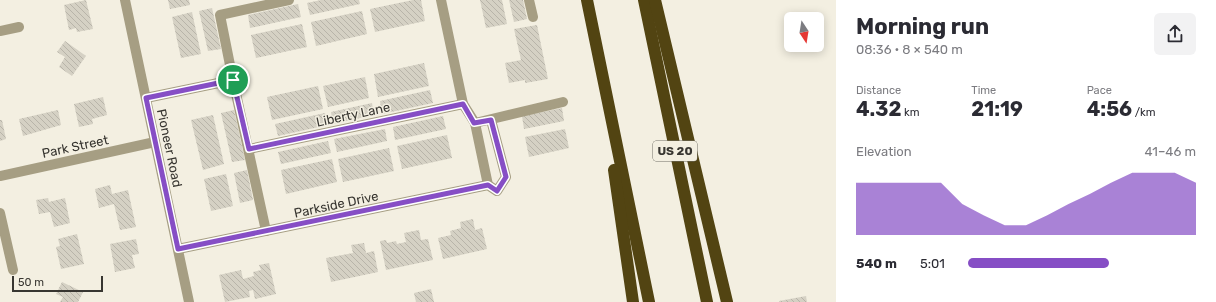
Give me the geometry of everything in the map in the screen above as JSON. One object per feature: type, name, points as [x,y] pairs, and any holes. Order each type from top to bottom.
[{"type":"highway","points":[[587,0],[598,60],[649,302]]},
{"type":"highway","name":"US 20","points":[[644,0],[707,302]]},
{"type":"highway","points":[[655,0],[727,302]]},
{"type":"highway","points":[[598,60],[633,302]]},
{"type":"street","name":"Pioneer Road","points":[[125,0],[189,302]]},
{"type":"street","points":[[266,231],[220,14],[289,0]]},
{"type":"street","points":[[441,0],[463,104],[474,123],[488,185],[497,191],[506,177],[491,120]]},
{"type":"street","points":[[529,0],[533,17]]},
{"type":"street","points":[[0,31],[19,27]]},
{"type":"street","points":[[146,98],[233,80]]},
{"type":"street","points":[[474,123],[563,102]]},
{"type":"street","name":"Liberty Lane","points":[[249,149],[463,104]]},
{"type":"street","name":"Park Street","points":[[0,176],[155,142]]},
{"type":"street","name":"Parkside Drive","points":[[178,249],[488,185]]},
{"type":"street","points":[[0,213],[13,270]]},
{"type":"building","points":[[86,0],[93,29],[77,32],[76,28],[69,30],[64,5]]},
{"type":"building","points":[[168,0],[189,0],[190,5],[170,9]]},
{"type":"building","points":[[321,0],[359,0],[360,4],[310,15],[307,3]]},
{"type":"building","points":[[413,0],[421,0],[425,21],[375,32],[370,9]]},
{"type":"building","points":[[480,0],[502,0],[507,24],[486,28]]},
{"type":"building","points":[[509,0],[523,0],[527,19],[514,22]]},
{"type":"building","points":[[298,4],[301,17],[250,28],[248,15]]},
{"type":"building","points":[[212,8],[221,49],[208,51],[199,11]]},
{"type":"building","points":[[362,11],[367,34],[316,46],[311,22]]},
{"type":"building","points":[[192,12],[201,54],[181,58],[172,17]]},
{"type":"building","points":[[302,24],[307,47],[256,58],[251,35]]},
{"type":"building","points":[[537,25],[548,79],[525,83],[525,80],[509,83],[505,63],[521,60],[514,29]]},
{"type":"building","points":[[65,41],[86,56],[72,76],[59,67],[65,57],[57,52]]},
{"type":"building","points":[[424,63],[429,86],[378,97],[374,74]]},
{"type":"building","points":[[365,77],[369,98],[328,107],[323,86]]},
{"type":"building","points":[[318,86],[323,109],[272,120],[267,97]]},
{"type":"building","points":[[430,90],[433,103],[382,114],[380,101]]},
{"type":"building","points":[[103,97],[107,115],[92,119],[93,124],[79,127],[74,104]]},
{"type":"building","points":[[372,103],[374,115],[333,124],[331,112]]},
{"type":"building","points":[[562,108],[564,121],[524,129],[522,116]]},
{"type":"building","points":[[58,110],[61,125],[23,136],[19,119]]},
{"type":"building","points":[[234,110],[245,160],[232,162],[221,113]]},
{"type":"building","points":[[325,113],[328,125],[278,136],[275,124]]},
{"type":"building","points":[[213,115],[224,164],[203,170],[191,120]]},
{"type":"building","points":[[443,116],[446,129],[395,140],[393,127]]},
{"type":"building","points":[[0,120],[2,120],[6,139],[0,141]]},
{"type":"building","points":[[385,129],[387,141],[337,152],[334,139]]},
{"type":"building","points":[[565,129],[569,148],[529,157],[525,137]]},
{"type":"building","points":[[447,135],[452,158],[402,169],[397,146]]},
{"type":"building","points":[[328,141],[331,153],[281,164],[278,152]]},
{"type":"building","points":[[389,148],[394,171],[343,182],[338,159]]},
{"type":"building","points":[[332,159],[337,182],[286,194],[281,170]]},
{"type":"building","points":[[247,170],[253,200],[240,203],[234,173]]},
{"type":"building","points":[[226,174],[233,206],[211,211],[204,179]]},
{"type":"building","points":[[110,185],[112,194],[128,190],[136,227],[120,230],[114,204],[99,208],[95,189]]},
{"type":"building","points":[[48,198],[49,202],[65,198],[70,223],[54,227],[50,212],[39,214],[36,200]]},
{"type":"building","points":[[473,219],[475,230],[482,228],[487,249],[443,259],[438,238],[451,235],[450,231],[461,228],[460,222]]},
{"type":"building","points":[[419,230],[421,240],[428,239],[433,260],[386,270],[380,241],[386,240],[387,243],[396,241],[397,244],[406,242],[404,233]]},
{"type":"building","points":[[77,234],[84,264],[61,269],[56,247],[60,246],[58,239]]},
{"type":"building","points":[[136,239],[139,254],[132,255],[135,268],[115,272],[110,244]]},
{"type":"building","points":[[364,243],[366,253],[374,251],[378,272],[331,282],[326,258],[353,253],[351,245]]},
{"type":"building","points":[[269,263],[276,294],[255,299],[253,290],[249,291],[250,297],[225,302],[219,275],[241,270],[243,279],[254,276],[253,272],[261,270],[259,265]]},
{"type":"building","points":[[62,282],[83,292],[78,302],[60,302],[63,297],[56,294]]},
{"type":"building","points":[[431,289],[434,302],[416,302],[414,293]]},
{"type":"building","points":[[806,296],[807,302],[779,302],[779,301]]},
{"type":"route","points":[[233,80],[249,149],[463,104],[474,123],[491,120],[506,177],[497,191],[488,185],[178,249],[146,98],[233,80]]}]
